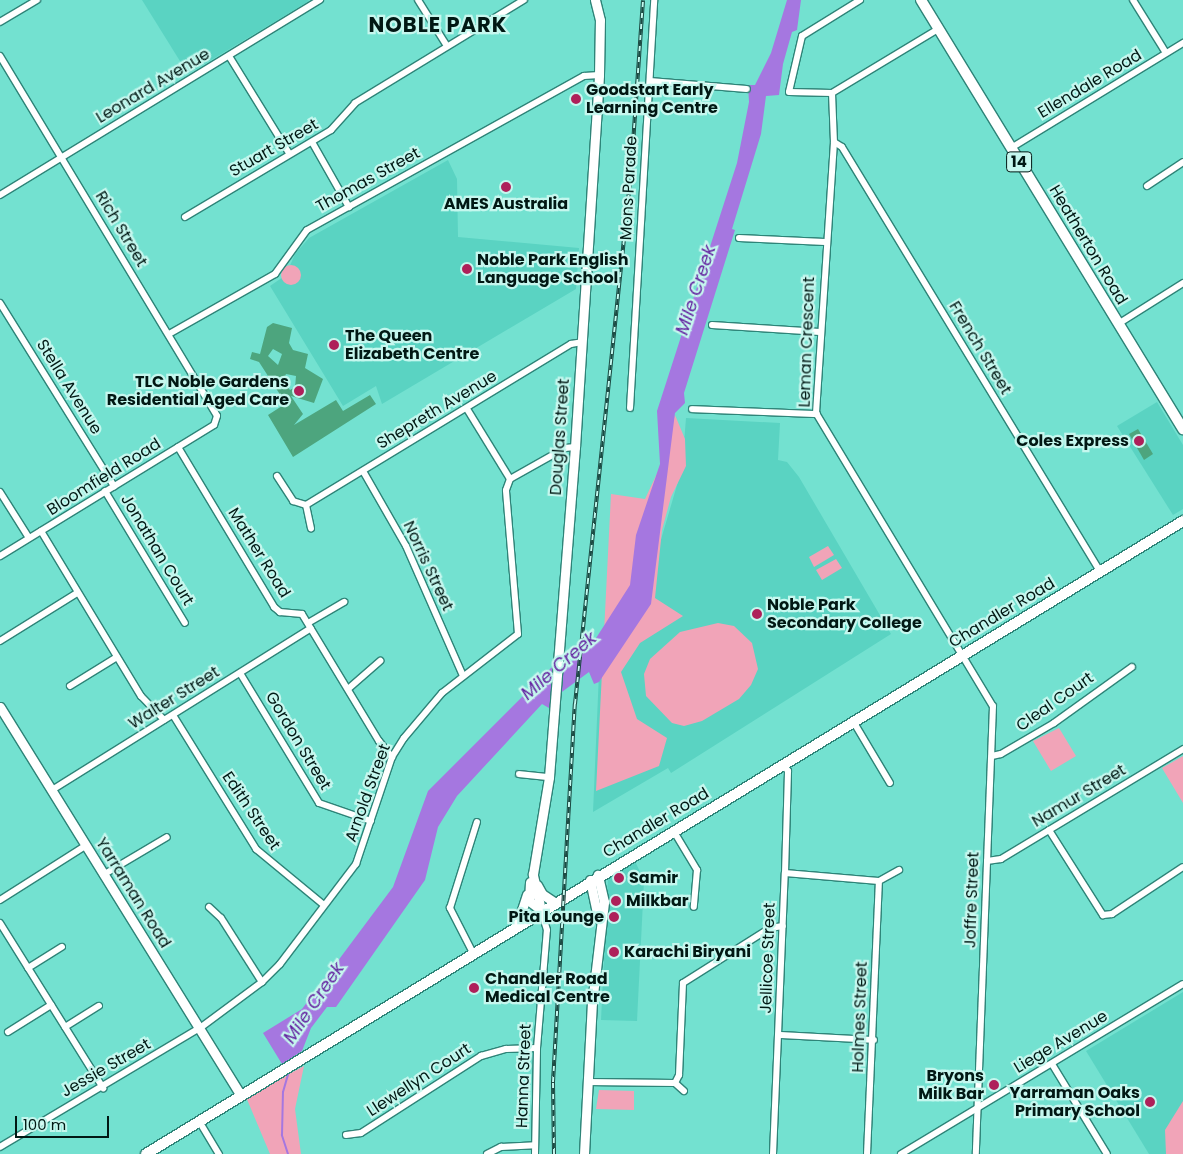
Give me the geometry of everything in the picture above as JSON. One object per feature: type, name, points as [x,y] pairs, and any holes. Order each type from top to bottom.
[{"type":"main road","name":"Douglas Street","points":[[517,925],[533,872],[549,777],[556,666],[575,447],[599,75],[600,20],[595,0]]},
{"type":"main road","name":"Heatherton Road","points":[[921,0],[1183,429]]},
{"type":"main road","name":"Chandler Road","points":[[146,1154],[554,902],[1183,521]]},
{"type":"main road","name":"Yarraman Road","points":[[0,707],[241,1095]]},
{"type":"main road","name":"Douglas Street","points":[[533,872],[541,910]]},
{"type":"main road","points":[[533,872],[539,890],[554,902]]},
{"type":"main road","points":[[584,1154],[587,1082],[599,924],[594,878]]},
{"type":"main road","points":[[528,890],[530,903],[541,910]]},
{"type":"street","points":[[0,22],[37,0]]},
{"type":"street","name":"Leonard Avenue","points":[[0,195],[320,0]]},
{"type":"street","points":[[418,0],[448,46]]},
{"type":"street","name":"Stuart Street","points":[[185,217],[289,153],[312,142],[335,127],[355,103],[524,0]]},
{"type":"street","name":"Mons Parade","points":[[630,408],[654,0]]},
{"type":"street","points":[[789,92],[802,36],[860,0]]},
{"type":"street","points":[[1133,0],[1166,53]]},
{"type":"street","points":[[780,91],[834,92],[938,28]]},
{"type":"street","name":"Ellendale Road","points":[[1011,148],[1183,43]]},
{"type":"street","name":"Rich Street","points":[[0,56],[217,416]]},
{"type":"street","points":[[229,56],[289,153]]},
{"type":"street","name":"Thomas Street","points":[[169,334],[275,274],[307,230],[584,76],[599,75]]},
{"type":"street","points":[[650,81],[747,89]]},
{"type":"street","name":"Leman Crescent","points":[[834,92],[834,142],[825,242],[817,414],[962,655]]},
{"type":"street","points":[[312,142],[349,207]]},
{"type":"street","name":"French Street","points":[[834,142],[846,154],[1100,571]]},
{"type":"street","points":[[1147,186],[1183,162]]},
{"type":"street","points":[[739,238],[825,242]]},
{"type":"street","points":[[1118,324],[1183,284]]},
{"type":"street","name":"Stella Avenue","points":[[0,303],[114,486]]},
{"type":"street","points":[[712,325],[820,332]]},
{"type":"street","name":"Shepreth Avenue","points":[[306,505],[467,409],[571,344],[582,342]]},
{"type":"street","points":[[467,409],[510,479],[565,448],[575,447]]},
{"type":"street","points":[[692,409],[817,414]]},
{"type":"street","name":"Bloomfield Road","points":[[0,556],[214,425],[217,416]]},
{"type":"street","name":"Mather Road","points":[[178,447],[274,607],[280,612],[302,614],[310,626]]},
{"type":"street","name":"Norris Street","points":[[363,471],[406,546],[463,676]]},
{"type":"street","points":[[277,476],[293,501],[306,505],[311,528]]},
{"type":"street","name":"Arnold Street","points":[[200,1028],[262,982],[356,864],[392,757],[429,705],[518,634],[506,490],[510,479]]},
{"type":"street","points":[[0,492],[29,538]]},
{"type":"street","name":"Jonathan Court","points":[[106,492],[185,623]]},
{"type":"street","points":[[41,531],[76,593],[141,696],[164,720]]},
{"type":"street","points":[[0,641],[76,593]]},
{"type":"street","name":"Walter Street","points":[[52,790],[240,673],[344,602]]},
{"type":"street","points":[[310,626],[378,742],[392,757]]},
{"type":"street","name":"Joffre Street","points":[[962,655],[993,706],[976,1154]]},
{"type":"street","points":[[70,686],[117,657]]},
{"type":"street","points":[[348,689],[380,661]]},
{"type":"street","name":"Cleal Court","points":[[992,756],[1002,754],[1054,723],[1132,667]]},
{"type":"street","name":"Gordon Street","points":[[240,673],[319,803],[371,821]]},
{"type":"street","name":"Edith Street","points":[[173,715],[264,859],[324,905]]},
{"type":"street","points":[[853,721],[890,783]]},
{"type":"street","name":"Namur Street","points":[[987,861],[1001,859],[1183,748]]},
{"type":"street","name":"Jellicoe Street","points":[[773,1154],[788,771],[783,764]]},
{"type":"street","points":[[518,774],[549,777]]},
{"type":"street","points":[[473,952],[450,908],[477,822]]},
{"type":"street","points":[[673,830],[697,870],[694,907]]},
{"type":"street","points":[[1050,830],[1103,915],[1112,914],[1183,867]]},
{"type":"street","points":[[104,875],[167,837]]},
{"type":"street","points":[[0,900],[85,846]]},
{"type":"street","points":[[785,873],[879,881],[899,870]]},
{"type":"street","name":"Holmes Street","points":[[867,1154],[874,1040],[879,881]]},
{"type":"street","points":[[209,907],[221,918],[262,982]]},
{"type":"street","name":"Hanna Street","points":[[535,1154],[537,1048],[547,930],[541,910]]},
{"type":"street","points":[[0,924],[103,1088]]},
{"type":"street","points":[[675,1083],[679,1074],[683,983],[770,928],[783,926]]},
{"type":"street","points":[[28,968],[62,947]]},
{"type":"street","name":"Liege Avenue","points":[[901,1154],[1183,984]]},
{"type":"street","points":[[8,1032],[51,1004]]},
{"type":"street","points":[[65,1027],[99,1006]]},
{"type":"street","name":"Jessie Street","points":[[0,1147],[103,1088],[200,1028]]},
{"type":"street","points":[[779,1035],[874,1040]]},
{"type":"street","name":"Llewellyn Court","points":[[346,1135],[361,1133],[481,1056],[506,1049],[537,1048]]},
{"type":"street","points":[[1052,1064],[1107,1154]]},
{"type":"street","points":[[587,1082],[675,1083],[684,1091]]},
{"type":"street","points":[[199,1121],[219,1154]]},
{"type":"street","points":[[487,1154],[501,1147],[535,1145]]},
{"type":"shaded area","points":[[142,0],[308,0],[309,1],[188,74]]},
{"type":"shaded area","name":"Noble Park English Language School","points":[[448,160],[457,179],[458,237],[579,248],[576,289],[382,404],[376,386],[343,406],[270,286],[286,275],[295,254],[309,238]]},
{"type":"shaded area","points":[[291,265],[298,268],[301,275],[298,282],[291,285],[284,282],[281,275],[284,268]]},
{"type":"shaded area","points":[[1157,402],[1183,445],[1183,509],[1173,515],[1117,426]]},
{"type":"shaded area","points":[[675,415],[685,439],[686,466],[671,497],[662,530],[655,598],[683,616],[640,643],[621,672],[637,719],[667,738],[659,766],[596,791],[611,494],[645,499],[661,465]]},
{"type":"shaded area","name":"Noble Park Secondary College","points":[[686,418],[780,423],[778,460],[787,462],[799,477],[891,634],[671,773],[668,768],[593,812],[599,673],[645,594],[682,468]]},
{"type":"shaded area","points":[[828,546],[834,555],[814,567],[809,557]]},
{"type":"shaded area","points":[[836,559],[842,568],[822,580],[816,570]]},
{"type":"shaded area","points":[[718,623],[734,626],[752,643],[758,669],[751,685],[739,699],[702,721],[684,726],[672,723],[646,696],[644,674],[650,659],[680,632]]},
{"type":"shaded area","points":[[1059,728],[1076,756],[1051,771],[1033,741]]},
{"type":"shaded area","points":[[1183,756],[1183,803],[1162,768]]},
{"type":"shaded area","points":[[635,861],[644,881],[637,1021],[601,1020],[608,877]]},
{"type":"shaded area","name":"Yarraman Oaks Primary School","points":[[1183,992],[1183,1154],[1149,1154],[1086,1051]]},
{"type":"shaded area","points":[[304,1066],[295,1109],[301,1154],[270,1154],[246,1097]]},
{"type":"shaded area","points":[[599,1090],[634,1091],[634,1110],[596,1109]]},
{"type":"shaded area","points":[[1183,1101],[1183,1154],[1166,1154],[1165,1130]]},
{"type":"water","points":[[787,0],[801,0],[797,30],[792,32],[783,64],[779,95],[766,96],[761,134],[732,229],[735,230],[684,393],[685,403],[675,413],[651,604],[599,682],[594,684],[589,672],[551,700],[549,708],[542,704],[457,796],[438,827],[425,880],[336,1007],[327,1007],[311,1028],[302,1051],[282,1064],[263,1033],[302,1009],[393,887],[428,791],[552,667],[552,677],[591,646],[630,585],[636,535],[660,464],[657,411],[737,163],[749,102],[748,85],[755,85],[771,53]]},
{"type":"building","name":"TLC Noble Gardens Residential Aged Care","points":[[273,323],[292,328],[289,343],[293,350],[308,354],[305,368],[323,379],[314,403],[291,396],[303,414],[294,425],[336,400],[343,411],[370,395],[376,404],[293,457],[268,415],[282,406],[279,393],[259,362],[250,359],[252,352],[260,354],[267,327]],"holes":[[[273,349],[282,354],[278,365],[268,356]],[[286,374],[296,376],[295,387],[290,390],[283,381]]]},
{"type":"building","name":"Coles Express","points":[[1138,429],[1153,454],[1144,460],[1129,434]]},
{"type":"waterway","name":"Mile Creek","points":[[288,1154],[282,1135],[283,1092],[289,1071]]},
{"type":"railway","points":[[554,1154],[553,1082],[575,704],[631,172],[643,0]]},
{"type":"place","name":"Goodstart Early Learning Centre","points":[[576,99]]},
{"type":"place","name":"AMES Australia","points":[[506,187]]},
{"type":"place","name":"Noble Park English Language School","points":[[467,269]]},
{"type":"place","name":"The Queen Elizabeth Centre","points":[[334,345]]},
{"type":"place","name":"TLC Noble Gardens Residential Aged Care","points":[[299,391]]},
{"type":"place","name":"Coles Express","points":[[1139,441]]},
{"type":"place","name":"Noble Park Secondary College","points":[[757,614]]},
{"type":"place","name":"Samir","points":[[619,878]]},
{"type":"place","name":"Milkbar","points":[[616,901]]},
{"type":"place","name":"Pita Lounge","points":[[614,917]]},
{"type":"place","name":"Karachi Biryani","points":[[614,952]]},
{"type":"place","name":"Chandler Road Medical Centre","points":[[474,988]]},
{"type":"place","name":"Bryons Milk Bar","points":[[994,1085]]},
{"type":"place","name":"Yarraman Oaks Primary School","points":[[1150,1102]]},
{"type":"district","name":"NOBLE PARK","points":[[438,25]]}]
